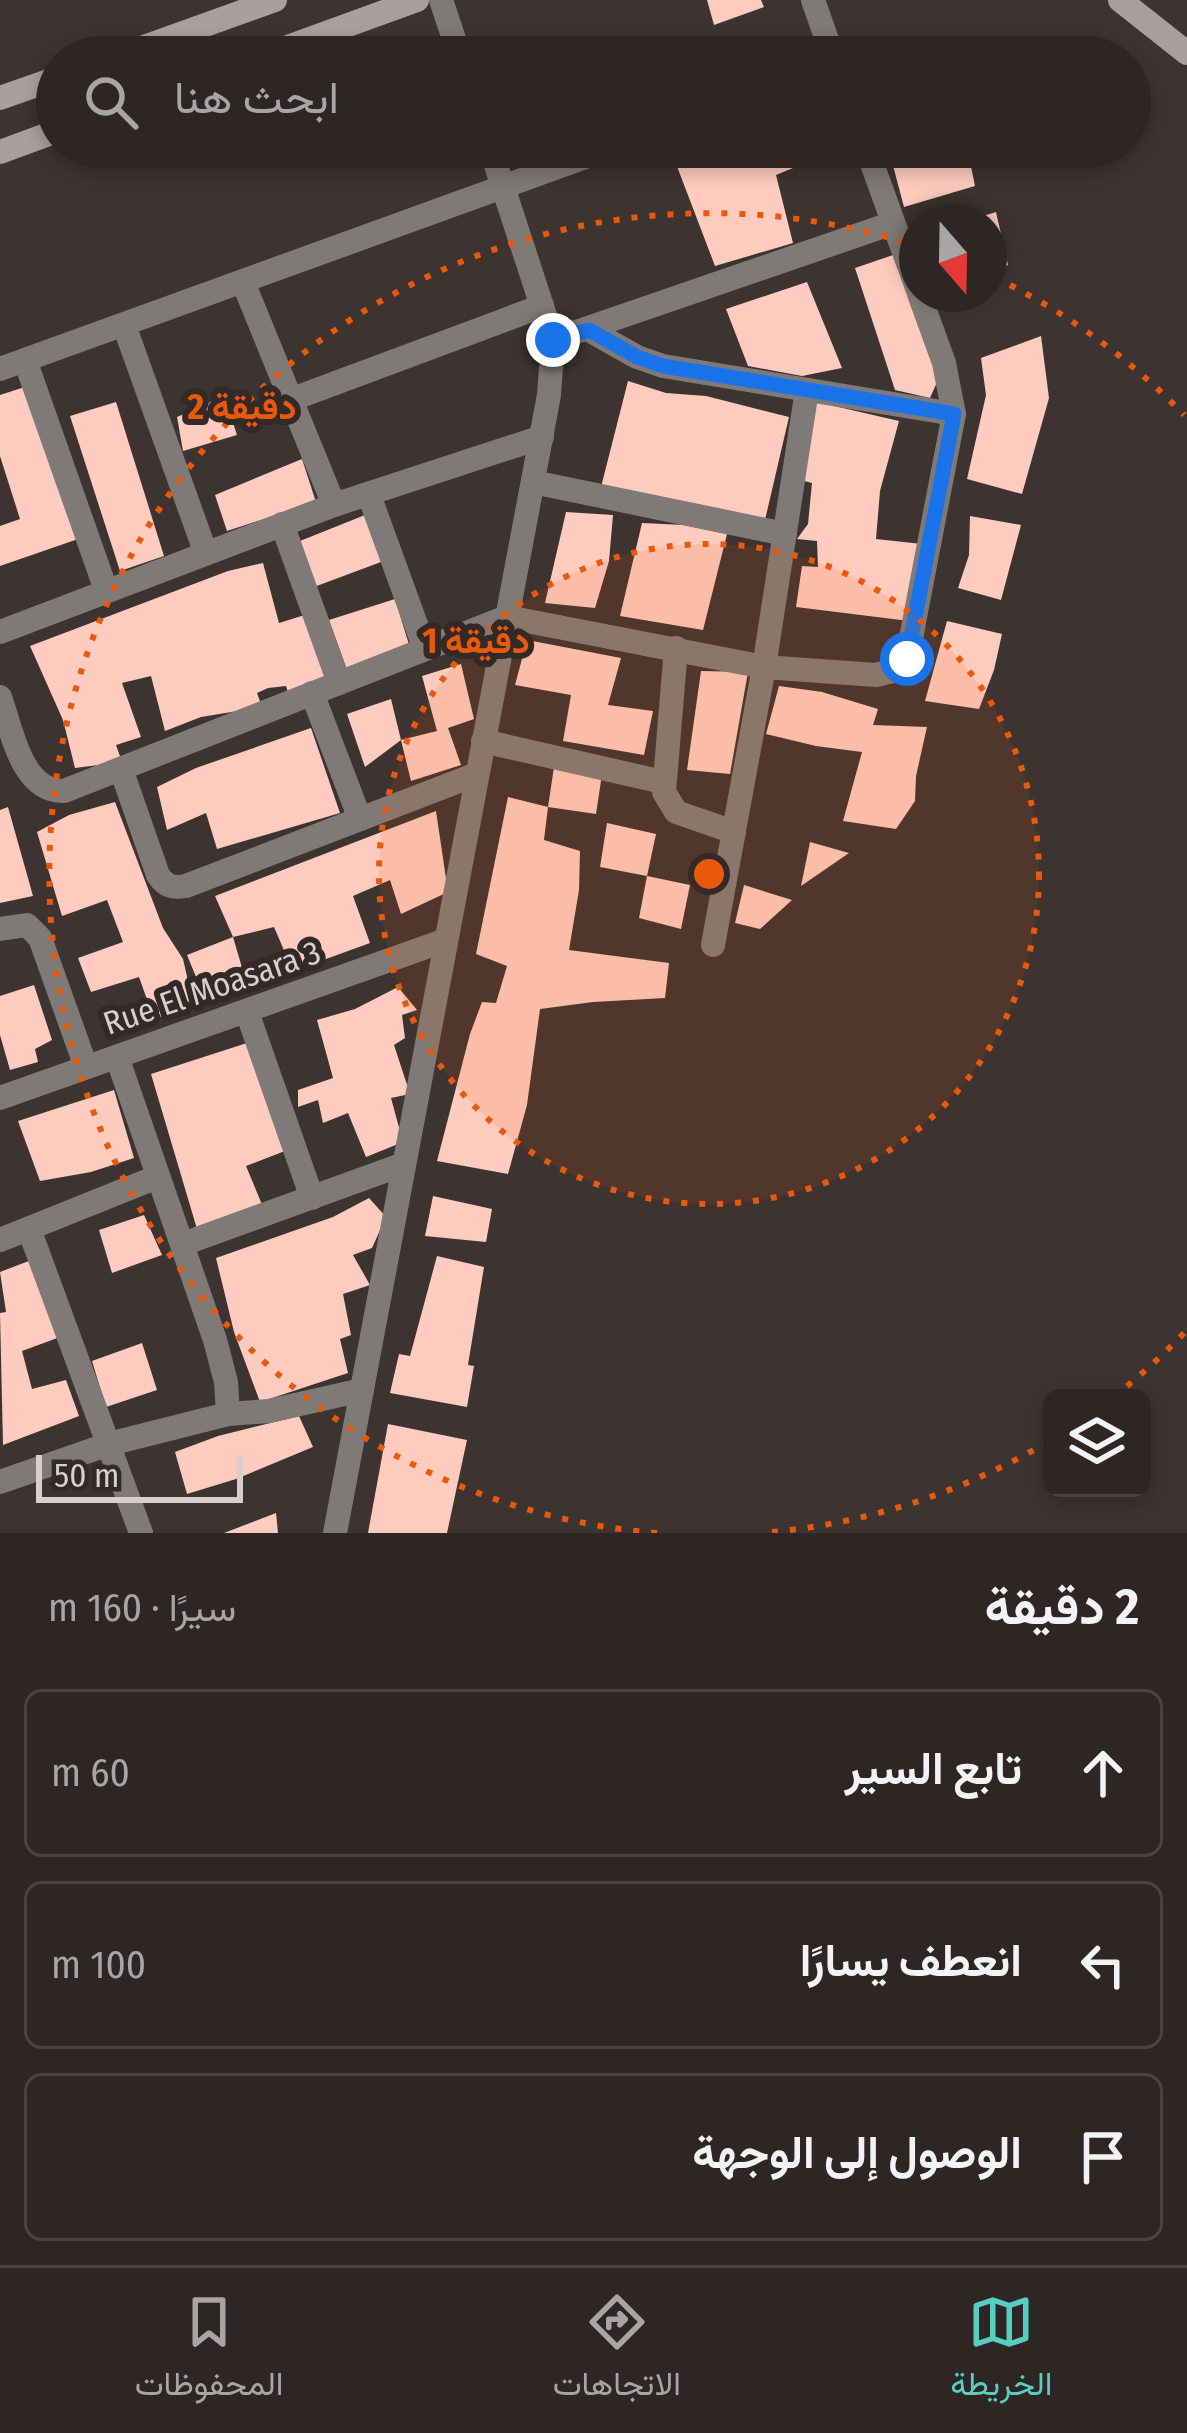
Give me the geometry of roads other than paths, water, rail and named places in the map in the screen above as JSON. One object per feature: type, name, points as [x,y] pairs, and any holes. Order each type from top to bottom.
[{"type":"main road","points":[[175,36],[275,0]]},
{"type":"main road","points":[[318,36],[417,0]]},
{"type":"main road","points":[[1120,0],[1187,53]]},
{"type":"main road","points":[[0,98],[36,85]]},
{"type":"main road","points":[[0,152],[36,139]]},
{"type":"street","points":[[441,0],[453,36]]},
{"type":"street","points":[[813,0],[826,36]]},
{"type":"street","points":[[335,1533],[550,395],[553,340],[497,168]]},
{"type":"street","points":[[0,369],[555,168]]},
{"type":"street","points":[[873,168],[899,239]]},
{"type":"street","points":[[553,340],[893,223]]},
{"type":"street","points":[[243,282],[334,505]]},
{"type":"street","points":[[290,400],[542,306]]},
{"type":"street","points":[[0,697],[30,777],[53,792],[507,617],[764,667],[876,675],[892,671],[907,659],[954,414],[944,363],[926,312]]},
{"type":"street","points":[[124,325],[206,551]]},
{"type":"street","points":[[589,330],[663,366],[954,414]]},
{"type":"street","points":[[25,359],[106,590]]},
{"type":"street","points":[[713,945],[764,667],[807,390]]},
{"type":"street","points":[[0,632],[206,551],[542,437]]},
{"type":"street","points":[[533,482],[784,534]]},
{"type":"street","points":[[369,495],[425,649]]},
{"type":"street","points":[[282,524],[339,683]]},
{"type":"street","points":[[676,648],[663,782],[667,802],[676,812],[734,832]]},
{"type":"street","points":[[312,693],[359,818]]},
{"type":"street","points":[[483,741],[663,782]]},
{"type":"street","points":[[121,769],[158,875],[174,887],[187,886],[477,774]]},
{"type":"street","points":[[0,929],[27,925],[40,938],[86,1067]]},
{"type":"street","name":"Rue El Moasara 3","points":[[0,1098],[446,940]]},
{"type":"street","points":[[247,1012],[312,1198]]},
{"type":"street","points":[[117,1057],[226,1382],[228,1414]]},
{"type":"street","points":[[183,1244],[404,1164]]},
{"type":"street","points":[[0,1240],[157,1177]]},
{"type":"street","points":[[29,1229],[141,1533]]},
{"type":"street","points":[[0,1482],[109,1444],[228,1414],[269,1411],[362,1390]]}]
